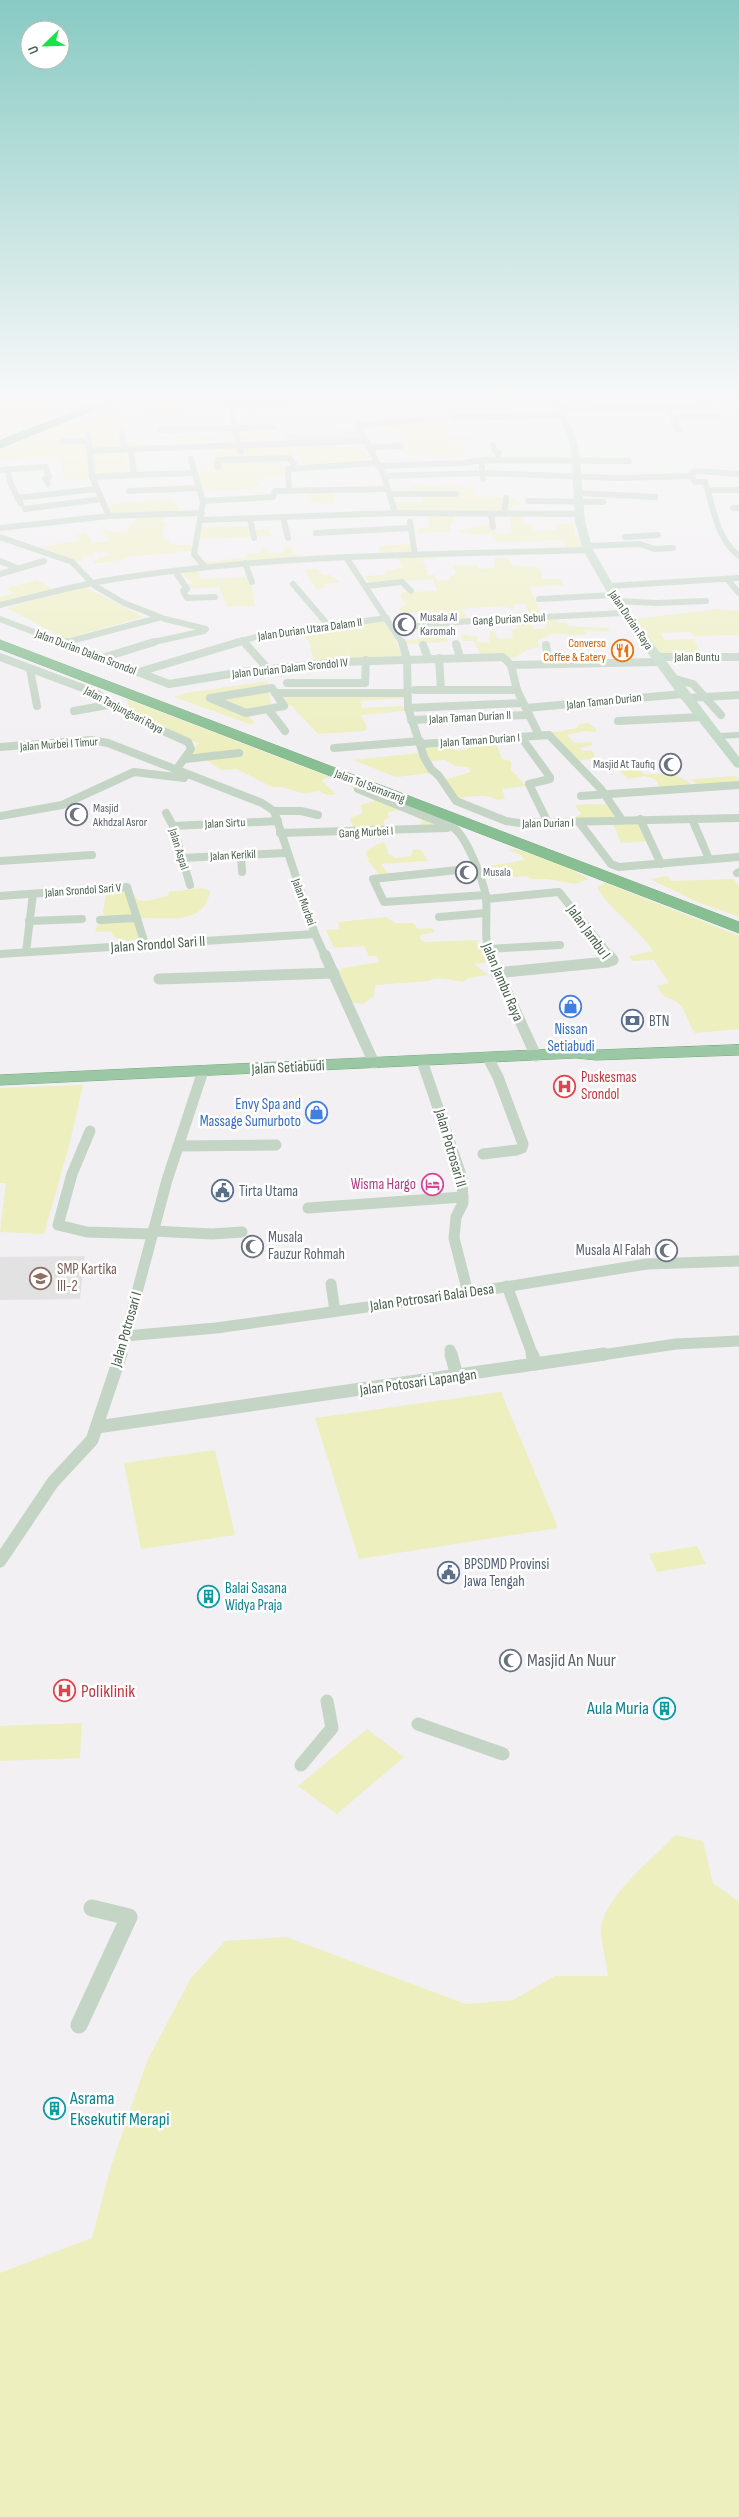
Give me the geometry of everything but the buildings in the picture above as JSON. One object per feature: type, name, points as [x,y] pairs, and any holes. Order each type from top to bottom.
[{"type":"highway","name":"Jalan Tol Semarang","points":[[0,636],[302,750],[739,920]]},
{"type":"highway","name":"Jalan Tol Semarang","points":[[0,644],[739,928]]},
{"type":"highway","name":"Jalan Setiabudi","points":[[576,1053],[591,1048],[739,1042]]},
{"type":"highway","name":"Jalan Setiabudi","points":[[0,1080],[576,1053],[596,1055],[739,1050]]},
{"type":"main road","name":"Jalan Durian Raya","points":[[578,515],[586,545],[624,613],[685,696],[719,736],[739,765]]},
{"type":"street","points":[[31,515],[37,522]]},
{"type":"street","points":[[0,528],[37,522],[108,516],[250,519],[326,515]]},
{"type":"street","points":[[408,515],[415,554]]},
{"type":"street","points":[[491,515],[492,527]]},
{"type":"street","points":[[713,515],[730,548],[739,556]]},
{"type":"street","points":[[201,517],[194,554],[196,559],[205,567]]},
{"type":"street","points":[[282,517],[288,538]]},
{"type":"street","points":[[250,519],[254,538]]},
{"type":"street","points":[[316,533],[409,528]]},
{"type":"street","points":[[586,545],[658,535]]},
{"type":"street","points":[[0,537],[46,551],[72,562],[78,566],[91,583],[103,592],[158,618],[208,630],[145,644],[102,658]]},
{"type":"street","points":[[0,605],[91,583],[245,563],[346,556],[586,545],[640,544],[654,549],[673,548]]},
{"type":"street","points":[[346,556],[394,628],[408,659],[408,708],[420,743]]},
{"type":"street","points":[[0,561],[17,568]]},
{"type":"street","points":[[0,574],[44,561]]},
{"type":"street","points":[[245,563],[252,582]]},
{"type":"street","points":[[175,571],[185,583],[187,589],[183,591],[188,598],[215,597]]},
{"type":"street","points":[[539,599],[613,594],[739,578]]},
{"type":"street","points":[[728,579],[739,593]]},
{"type":"street","points":[[366,586],[402,582],[411,591]]},
{"type":"street","points":[[293,584],[329,626]]},
{"type":"street","points":[[613,594],[657,603],[706,601]]},
{"type":"street","name":"Gang Durian Sebul","points":[[394,628],[482,620],[624,613]]},
{"type":"street","points":[[63,643],[158,618]]},
{"type":"street","name":"Jalan Durian Utara Dalam II","points":[[268,669],[242,640],[272,633],[387,618]]},
{"type":"street","name":"Jalan Durian Dalam Srondol","points":[[0,619],[172,684]]},
{"type":"street","points":[[139,672],[242,640]]},
{"type":"street","points":[[456,644],[460,657]]},
{"type":"street","points":[[423,645],[428,658]]},
{"type":"street","points":[[546,645],[548,663]]},
{"type":"street","name":"Jalan Tanjungsari Raya","points":[[0,657],[96,693],[136,720],[188,742],[191,749],[186,759]]},
{"type":"street","points":[[408,659],[503,657],[512,665],[517,690],[540,736],[551,737],[604,794],[622,820]]},
{"type":"street","name":"Jalan Buntu","points":[[658,660],[739,657]]},
{"type":"street","points":[[439,658],[441,690]]},
{"type":"street","name":"Jalan Durian Dalam Srondol IV","points":[[172,684],[268,669],[329,673],[366,660],[408,659]]},
{"type":"street","points":[[287,683],[329,673],[367,683],[366,660]]},
{"type":"street","points":[[512,665],[658,660]]},
{"type":"street","points":[[30,669],[37,706]]},
{"type":"street","points":[[672,678],[690,682],[721,715]]},
{"type":"street","points":[[272,688],[284,706],[268,709],[245,713],[210,698],[272,688]]},
{"type":"street","points":[[415,690],[517,690]]},
{"type":"street","points":[[276,693],[407,693]]},
{"type":"street","name":"Jalan Taman Durian","points":[[525,708],[562,706],[588,701],[739,695]]},
{"type":"street","points":[[74,711],[113,704]]},
{"type":"street","points":[[408,708],[525,708]]},
{"type":"street","name":"Jalan Taman Durian II","points":[[411,720],[525,708]]},
{"type":"street","points":[[268,709],[285,731]]},
{"type":"street","points":[[618,721],[702,717]]},
{"type":"street","points":[[719,736],[739,735]]},
{"type":"street","name":"Jalan Taman Durian I","points":[[334,748],[540,736]]},
{"type":"street","points":[[521,737],[550,776],[550,779],[529,784],[548,823]]},
{"type":"street","name":"Jalan Murbei I Timur","points":[[0,747],[101,741],[201,780]]},
{"type":"street","name":"Jalan Durian I","points":[[420,743],[424,757],[431,769],[440,776],[453,798],[506,822],[548,823],[640,819],[739,818]]},
{"type":"street","points":[[176,770],[186,759],[239,753]]},
{"type":"street","points":[[0,816],[62,805],[105,787],[153,761]]},
{"type":"street","points":[[134,772],[201,780],[262,803],[274,811],[301,811],[318,815]]},
{"type":"street","points":[[582,796],[739,785]]},
{"type":"street","points":[[358,789],[451,827]]},
{"type":"street","name":"Jalan Murbei","points":[[274,811],[286,852],[315,934],[374,1063]]},
{"type":"street","name":"Jalan Aspal","points":[[166,813],[172,826],[190,885]]},
{"type":"street","points":[[640,819],[661,864]]},
{"type":"street","points":[[692,819],[709,859]]},
{"type":"street","name":"Jalan Sirtu","points":[[172,826],[278,821]]},
{"type":"street","points":[[579,822],[612,865],[626,867],[739,857]]},
{"type":"street","name":"Gang Murbei I","points":[[280,832],[352,833],[451,827]]},
{"type":"street","name":"Jalan Jambu Raya","points":[[451,827],[462,834],[477,868],[486,897],[484,935],[487,949],[496,973],[536,1056]]},
{"type":"street","name":"Jalan Kerikil","points":[[181,858],[286,852]]},
{"type":"street","points":[[0,861],[92,855]]},
{"type":"street","points":[[241,855],[242,872]]},
{"type":"street","points":[[477,868],[373,879],[384,902],[486,897]]},
{"type":"street","name":"Jalan Srondol Sari V","points":[[0,896],[125,886],[128,889],[137,918]]},
{"type":"street","name":"Jalan Jambu I","points":[[486,897],[559,892],[613,960],[496,973]]},
{"type":"street","points":[[26,952],[33,894]]},
{"type":"street","points":[[439,917],[486,913]]},
{"type":"street","points":[[100,920],[137,918],[145,945]]},
{"type":"street","points":[[29,921],[82,919]]},
{"type":"street","name":"Jalan Srondol Sari II","points":[[0,954],[315,934]]},
{"type":"street","points":[[487,949],[560,945]]},
{"type":"street","points":[[159,979],[334,973]]},
{"type":"street","points":[[483,1154],[517,1150],[522,1148],[523,1144],[498,1077],[488,1058]]},
{"type":"street","name":"Jalan Potrosari II","points":[[422,1061],[462,1178],[463,1197],[453,1228],[468,1293]]},
{"type":"street","name":"Jalan Potrosari I","points":[[0,1561],[53,1482],[92,1440],[98,1427],[102,1402],[125,1336],[178,1146],[203,1071]]},
{"type":"street","points":[[90,1131],[72,1174],[58,1225],[65,1229],[153,1233],[212,1234],[242,1232]]},
{"type":"street","points":[[178,1146],[276,1145]]},
{"type":"street","points":[[308,1208],[463,1197]]},
{"type":"street","name":"Jalan Potrosari Balai Desa","points":[[125,1336],[216,1328],[468,1293],[647,1264],[739,1261]]},
{"type":"street","points":[[331,1284],[335,1311]]},
{"type":"street","points":[[507,1286],[536,1364]]},
{"type":"street","name":"Jalan Potosari Lapangan","points":[[98,1427],[676,1344],[739,1341]]},
{"type":"street","points":[[450,1350],[457,1376]]},
{"type":"street","points":[[301,1765],[332,1728],[326,1701]]},
{"type":"street","points":[[418,1724],[503,1754]]},
{"type":"street","points":[[79,2025],[130,1917],[92,1908]]},
{"type":"shaded area","name":"SMP Kartika III-2","points":[[85,1256],[80,1299],[0,1300],[0,1257]]},
{"type":"green space","points":[[428,515],[455,515],[454,521],[450,524],[450,532],[418,533],[417,528],[430,527]]},
{"type":"green space","points":[[510,515],[525,517],[522,518],[525,524],[531,524],[534,531],[557,530],[556,524],[573,523],[575,535],[581,540],[583,549],[545,550],[546,547],[566,546],[564,541],[561,540],[497,542],[492,534],[475,535],[458,531],[488,524],[495,533],[511,533]]},
{"type":"green space","points":[[163,516],[164,523],[167,524],[161,532],[163,537],[169,540],[169,544],[193,546],[193,551],[126,557],[120,560],[94,564],[93,561],[98,560],[97,558],[111,555],[108,552],[93,553],[93,556],[81,557],[82,561],[73,562],[42,547],[80,540],[78,534],[86,533],[93,543],[109,541],[102,530],[128,533],[129,525],[135,524],[135,517]]},
{"type":"green space","points":[[249,526],[255,530],[268,530],[273,536],[200,539],[201,527]]},
{"type":"green space","points":[[411,544],[413,553],[378,555],[380,546]]},
{"type":"green space","points":[[285,547],[292,547],[293,554],[300,555],[298,558],[207,566],[202,560],[210,562],[247,557],[247,553],[261,553],[261,548],[267,548],[269,553],[283,553]]},
{"type":"green space","points":[[429,555],[438,558],[423,560],[428,575],[435,575],[438,581],[450,580],[449,577],[456,574],[453,566],[477,565],[479,569],[494,568],[494,558],[508,558],[512,565],[539,568],[543,579],[561,579],[564,585],[529,587],[542,615],[529,614],[526,604],[514,604],[514,609],[500,606],[461,609],[468,619],[442,622],[432,611],[403,613],[399,609],[406,604],[400,596],[403,592],[437,591],[433,579],[370,584],[365,576],[385,575],[386,571],[404,567],[396,556]]},
{"type":"green space","points":[[317,569],[323,575],[332,575],[340,582],[324,584],[325,588],[317,589],[304,570]]},
{"type":"green space","points":[[206,570],[197,572],[202,579],[248,577],[251,581],[255,606],[227,606],[219,587],[189,589],[187,585],[194,583],[177,571]]},
{"type":"green space","points":[[37,580],[53,589],[0,603],[0,597],[14,593],[6,588]]},
{"type":"green space","points":[[83,586],[143,617],[66,639],[7,608]]},
{"type":"green space","points":[[717,609],[739,611],[739,635],[694,636],[690,632],[661,633],[664,640],[694,639],[702,655],[660,655],[634,619]]},
{"type":"green space","points":[[544,617],[554,617],[558,623],[566,622],[569,626],[608,628],[609,632],[583,630],[586,633],[584,635],[552,634],[538,641],[539,647],[528,649],[514,658],[481,656],[474,641],[463,641],[461,634],[477,637],[477,642],[489,643],[490,632],[494,631],[498,639],[513,638],[511,630],[518,628],[515,620],[526,619],[535,629],[546,628]]},
{"type":"green space","points":[[385,620],[403,657],[314,662],[309,641],[296,633]]},
{"type":"green space","points":[[440,625],[448,642],[406,644],[405,641],[423,638],[417,629],[398,631],[396,628]]},
{"type":"green space","points":[[267,681],[271,707],[248,716],[254,721],[252,725],[174,697],[186,693]]},
{"type":"green space","points":[[403,691],[403,698],[360,701],[362,708],[403,706],[404,711],[361,715],[367,727],[365,731],[318,734],[291,705],[283,703],[283,693]]},
{"type":"green space","points":[[127,699],[330,777],[321,780],[336,794],[328,795],[318,791],[305,794],[282,787],[272,787],[237,769],[221,770],[204,758],[195,758],[191,753],[199,743],[145,724],[130,709]]},
{"type":"green space","points":[[588,723],[596,728],[596,732],[584,731],[567,735],[574,743],[592,742],[592,745],[579,748],[584,751],[592,750],[595,758],[574,761],[550,734],[540,734],[541,731],[556,732],[577,728],[579,724]]},
{"type":"green space","points":[[494,742],[502,759],[511,761],[511,770],[526,786],[502,789],[505,799],[497,800],[484,796],[458,798],[444,780],[471,772],[467,767],[456,766],[445,760],[429,761],[424,746],[446,745],[457,751],[468,749],[468,746]]},
{"type":"green space","points":[[419,753],[430,773],[396,777],[353,760]]},
{"type":"green space","points":[[638,769],[644,774],[673,774],[689,782],[693,787],[661,789],[655,779],[644,776],[628,779],[620,771]]},
{"type":"green space","points":[[736,776],[739,783],[697,787],[692,779]]},
{"type":"green space","points":[[353,784],[442,820],[434,826],[418,827],[423,820],[415,817],[407,809],[388,812],[389,818],[384,820],[384,826],[353,827],[350,818],[363,813],[360,805],[375,801],[347,785]]},
{"type":"green space","points":[[575,805],[609,805],[616,820],[572,819],[581,814]]},
{"type":"green space","points":[[638,821],[649,841],[621,843],[613,823]]},
{"type":"green space","points":[[383,842],[388,853],[395,858],[411,856],[413,850],[417,849],[422,851],[428,861],[381,864],[388,874],[381,876],[368,861],[369,859],[366,855],[367,850]]},
{"type":"green space","points":[[516,849],[562,865],[589,879],[575,884],[548,879],[532,879],[526,876],[488,879],[484,867],[525,860],[521,855],[509,850]]},
{"type":"green space","points":[[668,876],[671,881],[734,879],[739,887],[739,917],[698,902],[650,879]]},
{"type":"green space","points":[[606,883],[739,936],[739,1029],[695,1033],[679,1004],[664,996],[657,986],[669,983],[654,960],[633,961],[629,956],[653,951],[640,934],[603,896],[597,887]]},
{"type":"green space","points":[[128,887],[138,900],[146,901],[168,896],[169,892],[202,888],[210,891],[201,910],[193,915],[174,918],[142,918],[140,921],[148,937],[128,941],[114,937],[111,931],[95,932],[97,926],[106,919],[103,912],[107,891]]},
{"type":"green space","points":[[386,917],[395,923],[413,923],[418,929],[432,928],[434,932],[420,935],[421,940],[426,942],[478,940],[477,943],[487,962],[474,964],[488,975],[469,978],[463,982],[437,978],[428,981],[375,985],[374,996],[363,1004],[345,1001],[335,976],[343,968],[380,962],[377,956],[369,956],[364,946],[334,948],[326,930],[339,929],[338,922]]},
{"type":"green space","points":[[83,1085],[69,1146],[44,1234],[0,1232],[6,1183],[0,1183],[0,1088]]},
{"type":"green space","points":[[501,1392],[558,1528],[359,1559],[315,1418]]},
{"type":"green space","points":[[215,1450],[235,1535],[141,1549],[124,1463]]},
{"type":"green space","points":[[697,1546],[706,1564],[657,1572],[649,1554]]},
{"type":"green space","points":[[82,1723],[80,1758],[0,1761],[0,1726]]},
{"type":"green space","points":[[367,1729],[404,1757],[337,1814],[298,1786]]},
{"type":"green space","points":[[675,1835],[703,1841],[713,1883],[739,1902],[739,2517],[0,2517],[0,2273],[92,2238],[111,2166],[147,2061],[191,1978],[225,1941],[286,1937],[466,2004],[513,2000],[555,1976],[608,1976],[601,1933],[602,1922],[607,1910],[624,1887]]},
{"type":"place","name":"Musala Al Karomah","points":[[404,624]]},
{"type":"place","name":"Converso Coffee & Eatery","points":[[622,650]]},
{"type":"place","name":"Masjid At Taufiq","points":[[671,764]]},
{"type":"place","name":"Masjid Akhdzal Asror","points":[[77,815]]},
{"type":"place","name":"Musala","points":[[467,872]]},
{"type":"place","name":"Nissan Setiabudi","points":[[571,1006]]},
{"type":"place","name":"BTN","points":[[633,1021]]},
{"type":"place","name":"Puskesmas Srondol","points":[[565,1086]]},
{"type":"place","name":"Envy Spa and Massage Sumurboto","points":[[317,1113]]},
{"type":"place","name":"Wisma Hargo","points":[[432,1184]]},
{"type":"place","name":"Tirta Utama","points":[[223,1191]]},
{"type":"place","name":"Musala Fauzur Rohmah","points":[[252,1246]]},
{"type":"place","name":"Musala Al Falah","points":[[667,1250]]},
{"type":"place","name":"SMP Kartika III-2","points":[[41,1278]]},
{"type":"place","name":"BPSDMD Provinsi Jawa Tengah","points":[[448,1573]]},
{"type":"place","name":"Balai Sasana Widya Praja","points":[[209,1597]]},
{"type":"place","name":"Masjid An Nuur","points":[[511,1660]]},
{"type":"place","name":"Poliklinik","points":[[65,1691]]},
{"type":"place","name":"Aula Muria","points":[[665,1708]]},
{"type":"place","name":"Asrama Eksekutif Merapi","points":[[54,2108]]}]
